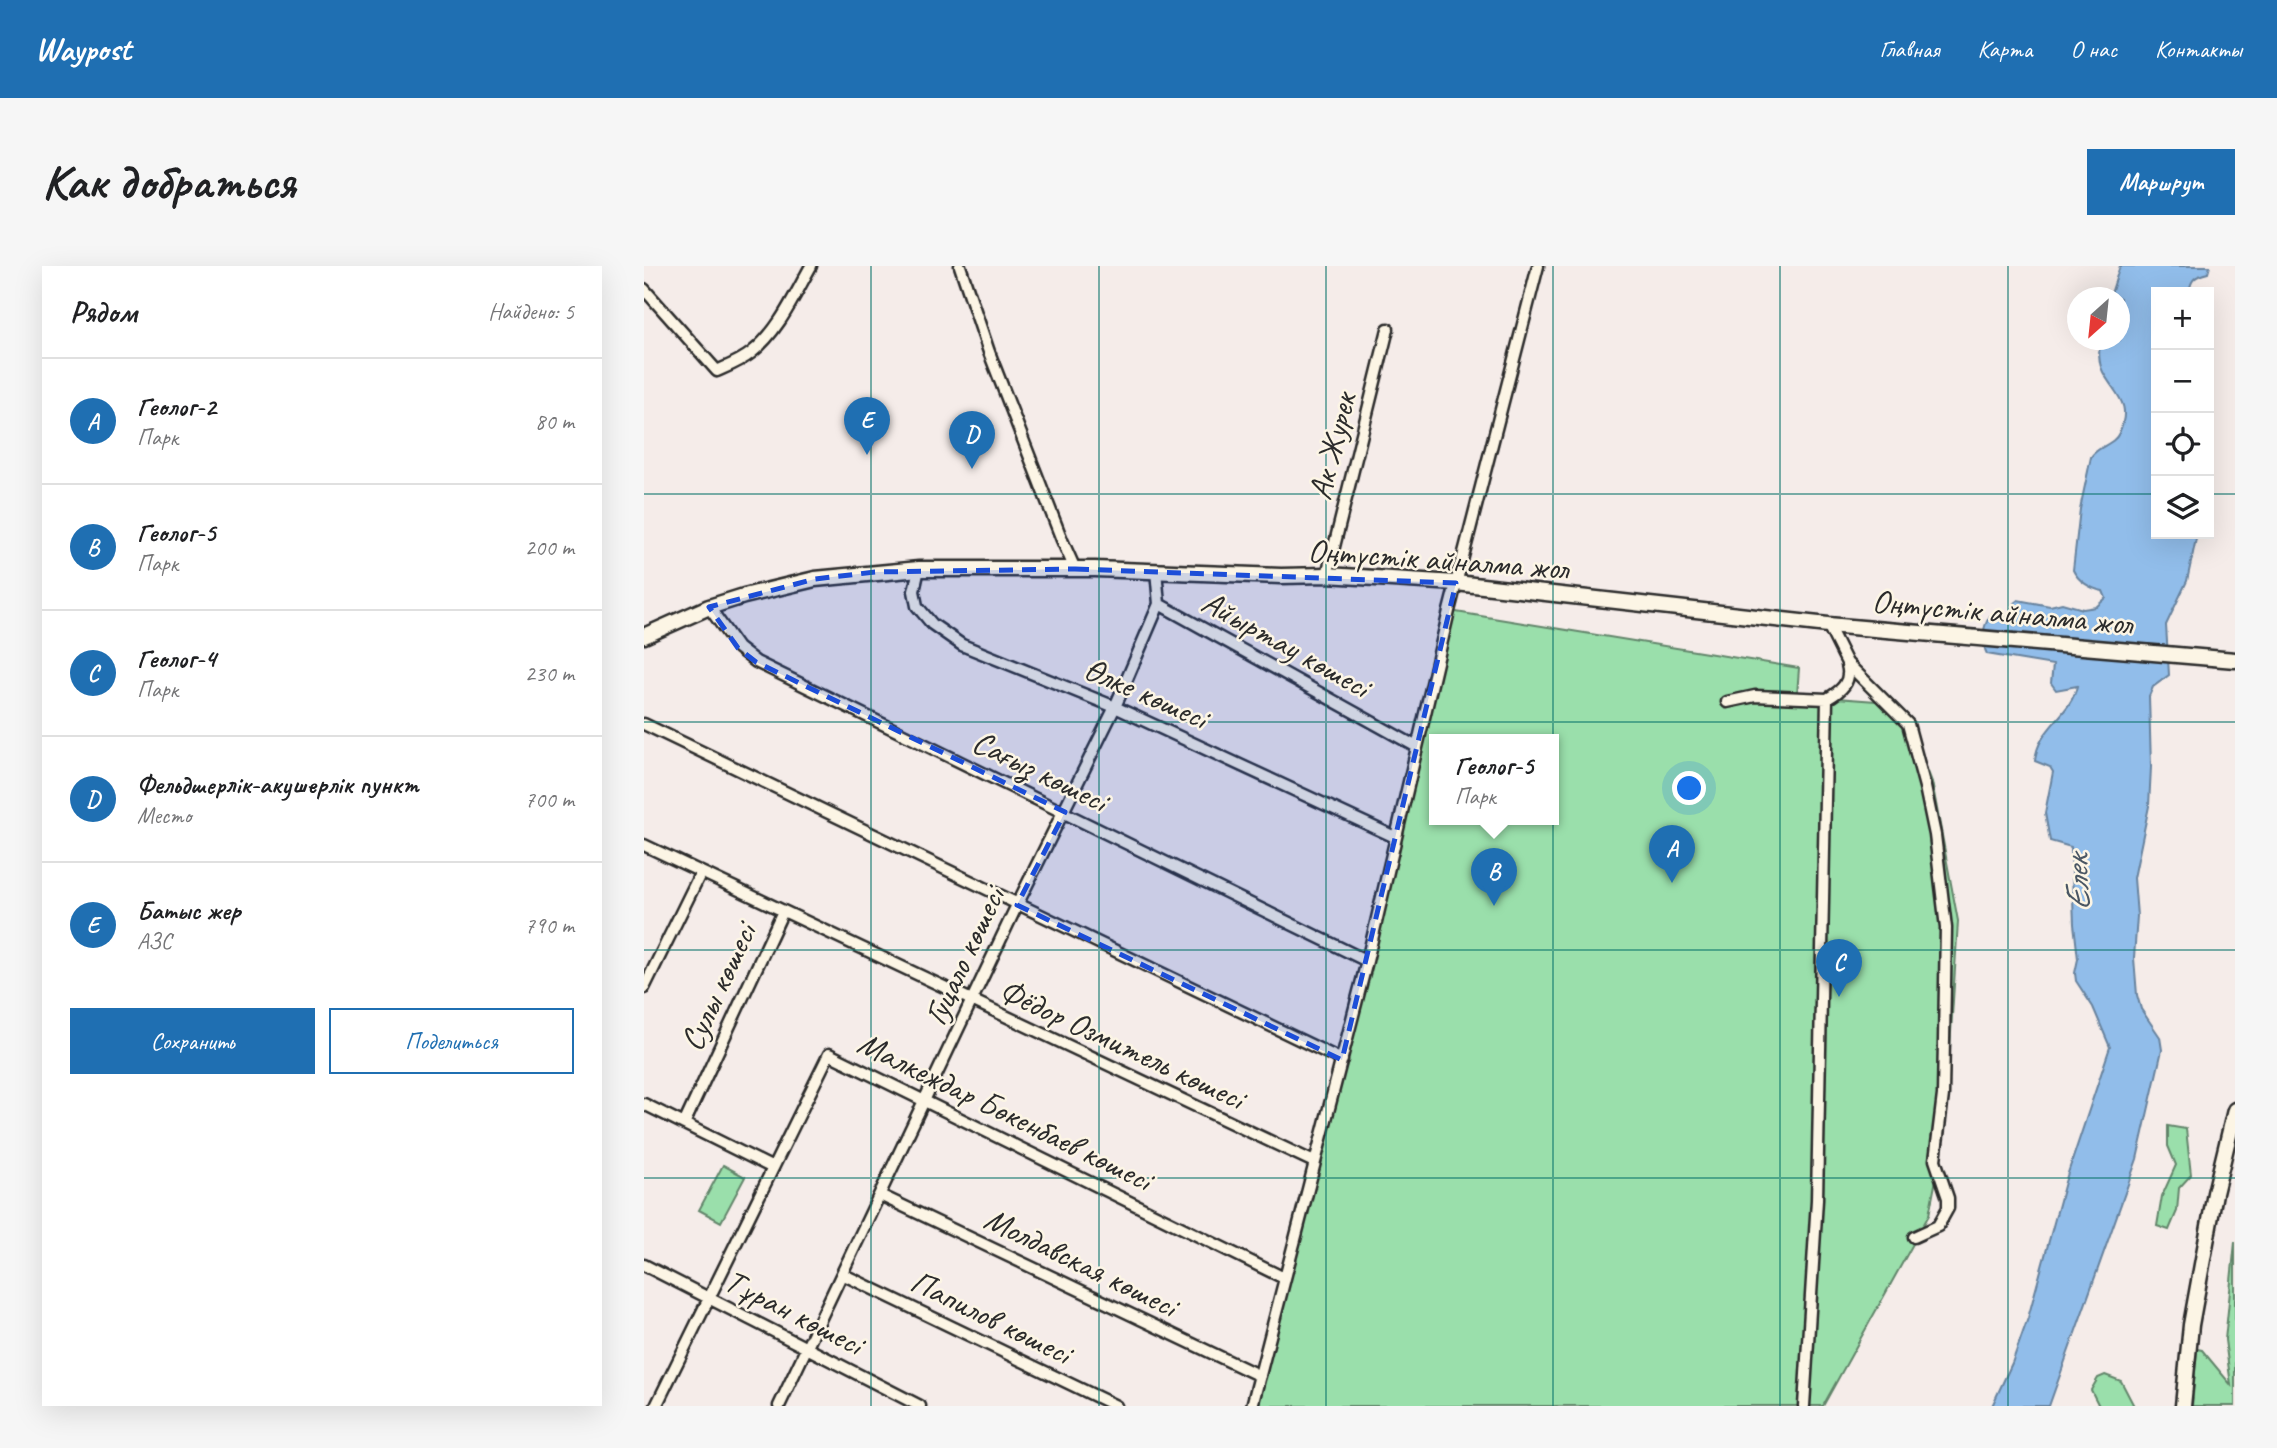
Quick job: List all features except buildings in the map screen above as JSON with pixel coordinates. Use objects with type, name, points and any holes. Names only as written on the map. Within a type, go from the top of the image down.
[{"type":"highway","name":"Оңтүстік айналма жол","points":[[644,636],[709,607],[816,579],[919,569],[1156,570],[1281,576],[1326,575],[1456,583],[1828,625],[2235,660]]},
{"type":"highway","points":[[2183,1406],[2191,1325],[2215,1193],[2235,1110]]},
{"type":"street","points":[[644,289],[717,371],[749,355],[764,342],[776,328],[811,266]]},
{"type":"street","points":[[960,266],[989,352],[1075,569]]},
{"type":"street","points":[[1252,1406],[1367,961],[1456,583],[1538,266]]},
{"type":"street","name":"Ак Журек","points":[[1326,575],[1388,329]]},
{"type":"street","name":"Өлке көшесі","points":[[919,569],[914,591],[917,606],[946,635],[962,645],[1115,707],[1395,837]]},
{"type":"street","name":"Айыртау көшесі","points":[[1156,570],[1159,604],[1417,747]]},
{"type":"street","name":"Гуцало көшесі","points":[[779,1406],[1017,905],[1115,707],[1159,604]]},
{"type":"street","name":"Сағыз көшесі","points":[[709,607],[738,648],[756,662],[1367,961]]},
{"type":"street","points":[[1727,702],[1755,696],[1827,699],[1838,693],[1847,684],[1850,674],[1828,625]]},
{"type":"street","points":[[1847,663],[1908,724],[1930,811],[1945,914],[1943,1095],[1935,1160],[1948,1198],[1948,1208],[1938,1226],[1914,1237]]},
{"type":"street","points":[[1804,1406],[1817,1200],[1827,699]]},
{"type":"street","points":[[644,724],[1342,1060]]},
{"type":"street","name":"Фёдор Озмитель көшесі","points":[[644,845],[1314,1162]]},
{"type":"street","points":[[644,988],[701,872]]},
{"type":"street","name":"Сулы көшесі","points":[[684,1124],[783,911]]},
{"type":"street","name":"Малкеждар Бөкенбаев көшесі","points":[[656,1406],[829,1054],[1284,1278]]},
{"type":"street","points":[[644,1104],[773,1168]]},
{"type":"street","name":"Молдавская көшесі","points":[[880,1195],[1260,1376]]},
{"type":"street","name":"Тұран көшесі","points":[[644,1265],[904,1402],[920,1406]]},
{"type":"street","name":"Папилов көшесі","points":[[842,1275],[1116,1406]]},
{"type":"highlighted area","points":[[1075,569],[1456,583],[1342,1060],[1017,905],[1065,812],[756,662],[738,648],[709,607],[815,579],[875,572]]},
{"type":"green space","points":[[1450,611],[1799,668],[1797,695],[1876,701],[1909,723],[1932,782],[1958,921],[1940,1159],[1929,1215],[1823,1406],[1252,1406]]},
{"type":"green space","points":[[2168,1126],[2186,1129],[2191,1175],[2179,1188],[2177,1211],[2169,1230],[2157,1226],[2162,1196],[2176,1165],[2168,1146]]},
{"type":"green space","points":[[723,1165],[745,1177],[721,1222],[699,1210]]},
{"type":"green space","points":[[2235,1242],[2235,1406],[2192,1406],[2197,1349],[2202,1350],[2231,1385],[2225,1340]]},
{"type":"green space","points":[[2105,1375],[2121,1381],[2134,1406],[2099,1406],[2091,1390],[2098,1378]]},
{"type":"water","name":"Елек","points":[[2120,266],[2210,266],[2208,273],[2197,277],[2190,287],[2151,287],[2151,539],[2196,539],[2187,581],[2166,625],[2169,675],[2153,687],[2149,696],[2149,806],[2134,878],[2137,995],[2141,1009],[2160,1037],[2162,1050],[2137,1159],[2049,1406],[1992,1406],[2012,1363],[2028,1318],[2065,1182],[2110,1047],[2093,1007],[2076,981],[2078,959],[2071,847],[2050,841],[2045,813],[2053,772],[2050,767],[2035,761],[2042,740],[2074,696],[2077,686],[2056,690],[2051,683],[2053,665],[1987,654],[1983,635],[1990,616],[2011,618],[2014,603],[2018,600],[2050,606],[2062,603],[2083,609],[2096,607],[2106,598],[2103,591],[2085,584],[2073,570],[2080,509],[2091,457],[2117,437],[2123,423],[2121,400],[2103,372],[2099,356],[2099,350],[2130,350],[2130,287],[2113,287]]},
{"type":"place","name":"Батыс жер","points":[[867,455]]},
{"type":"place","name":"Фельдшерлік-акушерлік пункт","points":[[972,469]]},
{"type":"place","name":"Геолог-2","points":[[1672,883]]},
{"type":"place","name":"Геолог-5","points":[[1494,906]]},
{"type":"place","name":"Геолог-4","points":[[1839,997]]}]
